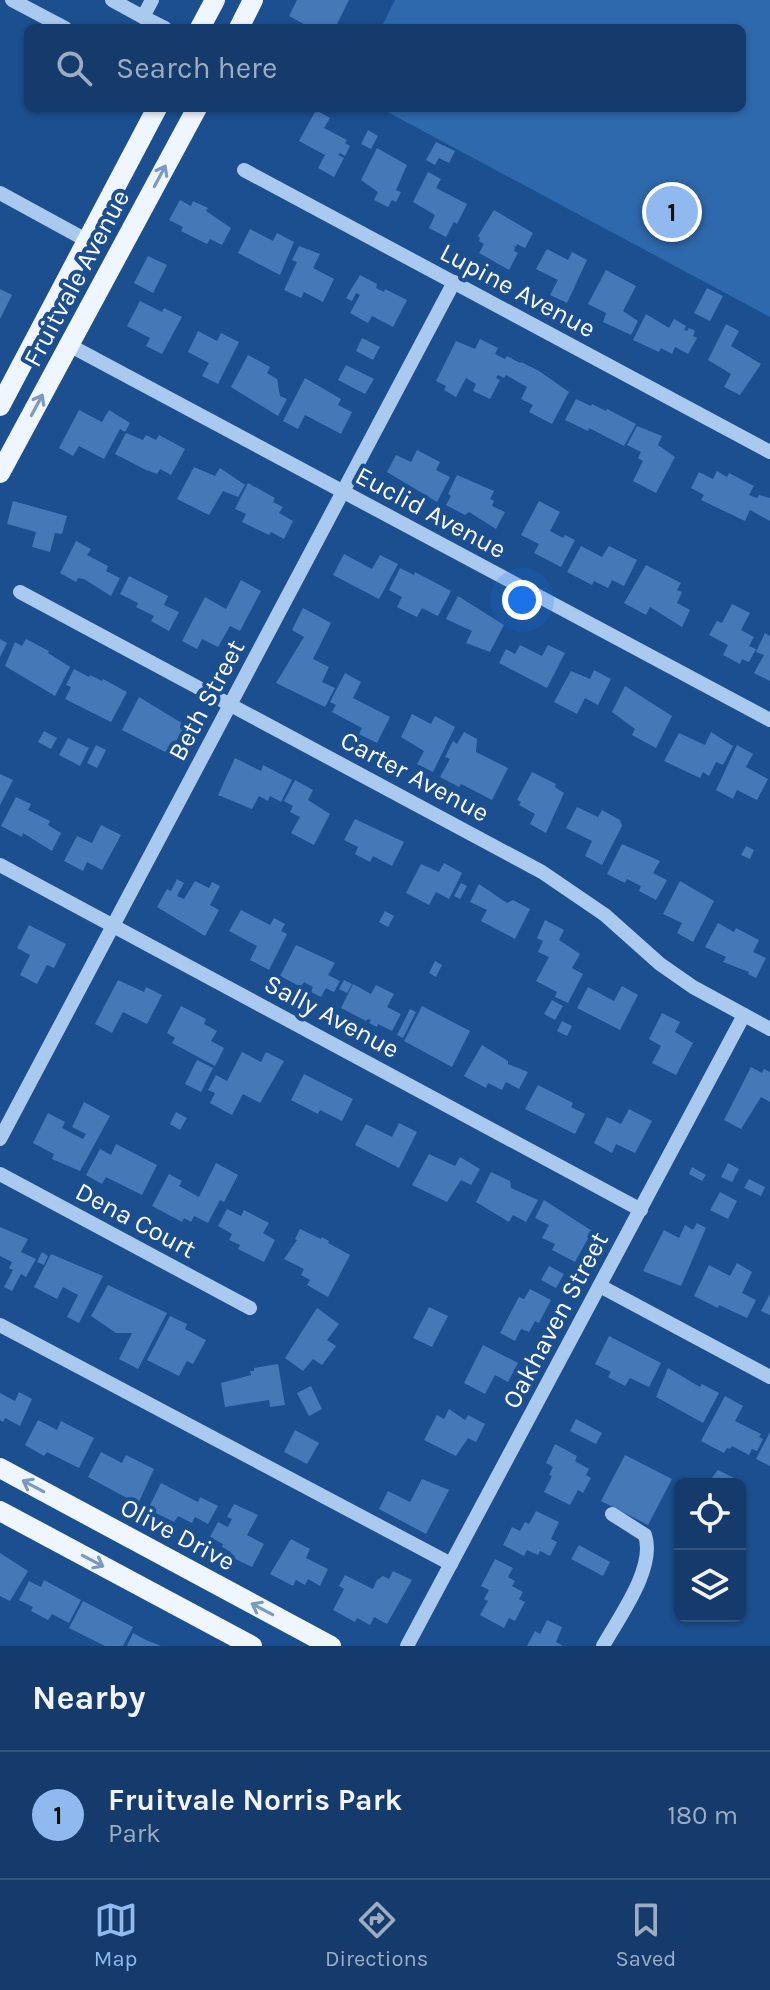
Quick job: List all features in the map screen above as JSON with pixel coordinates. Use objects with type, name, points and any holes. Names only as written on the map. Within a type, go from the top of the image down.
[{"type":"main road","points":[[202,24],[215,0]]},
{"type":"main road","points":[[241,24],[253,0]]},
{"type":"main road","name":"Fruitvale Avenue","points":[[0,406],[155,112]]},
{"type":"main road","name":"Fruitvale Avenue","points":[[0,473],[7,447],[69,345],[195,112]]},
{"type":"main road","name":"Olive Drive","points":[[0,1468],[331,1646]]},
{"type":"main road","points":[[0,1511],[252,1646]]},
{"type":"street","points":[[12,0],[57,24]]},
{"type":"street","points":[[112,0],[157,24]]},
{"type":"street","points":[[143,17],[152,0]]},
{"type":"street","name":"Lupine Avenue","points":[[244,170],[770,452]]},
{"type":"street","points":[[0,193],[86,240]]},
{"type":"street","name":"Beth Street","points":[[0,1139],[454,282]]},
{"type":"street","name":"Euclid Avenue","points":[[69,345],[770,720]]},
{"type":"street","name":"Carter Avenue","points":[[20,592],[542,872],[605,915],[660,964],[693,987],[770,1029]]},
{"type":"street","name":"Sally Avenue","points":[[0,865],[641,1210]]},
{"type":"street","name":"Oakhaven Street","points":[[407,1646],[744,1015]]},
{"type":"street","name":"Dena Court","points":[[0,1174],[250,1308]]},
{"type":"street","points":[[600,1286],[770,1377]]},
{"type":"street","points":[[0,1325],[451,1564]]},
{"type":"street","points":[[603,1646],[643,1571],[649,1545],[645,1535],[612,1514]]},
{"type":"shaded area","points":[[395,0],[770,0],[770,317],[387,112],[746,112],[746,24],[383,24]]},
{"type":"building","points":[[297,0],[349,0],[337,24],[304,24],[289,16]]},
{"type":"building","points":[[315,112],[320,112],[330,118],[324,128],[347,140],[345,143],[350,146],[345,156],[338,155],[344,158],[334,177],[318,168],[325,155],[299,141]]},
{"type":"building","points":[[368,130],[378,136],[371,149],[361,144]]},
{"type":"building","points":[[436,142],[455,151],[449,163],[439,158],[435,165],[426,160]]},
{"type":"building","points":[[377,148],[407,165],[396,190],[401,192],[396,202],[392,200],[388,207],[374,200],[378,192],[361,180]]},
{"type":"building","points":[[428,172],[441,179],[436,188],[467,204],[446,237],[429,228],[435,215],[413,202]]},
{"type":"building","points":[[180,200],[191,206],[193,201],[208,208],[206,211],[231,228],[222,245],[210,239],[207,244],[181,231],[183,227],[169,220]]},
{"type":"building","points":[[494,210],[533,233],[525,248],[513,245],[518,253],[509,270],[479,253],[484,244],[478,236]]},
{"type":"building","points":[[250,229],[273,241],[277,233],[294,242],[280,275],[238,253]]},
{"type":"building","points":[[299,246],[320,254],[313,268],[334,279],[323,302],[304,292],[301,298],[284,290],[297,262],[292,260]]},
{"type":"building","points":[[547,249],[568,260],[572,252],[587,260],[567,303],[550,295],[558,280],[536,269]]},
{"type":"building","points":[[148,256],[167,265],[153,293],[134,283]]},
{"type":"building","points":[[606,270],[636,286],[623,311],[638,321],[631,335],[603,322],[606,313],[588,304]]},
{"type":"building","points":[[360,275],[377,284],[376,288],[407,300],[393,327],[372,316],[368,323],[350,313],[360,295],[356,293],[352,301],[346,298]]},
{"type":"building","points":[[707,288],[723,296],[710,321],[694,313]]},
{"type":"building","points":[[0,289],[12,295],[0,319]]},
{"type":"building","points":[[140,301],[162,312],[164,308],[182,317],[162,354],[146,346],[150,338],[127,326]]},
{"type":"building","points":[[646,314],[669,328],[674,319],[686,326],[684,330],[689,328],[695,331],[693,336],[697,338],[688,354],[675,347],[672,354],[661,348],[659,352],[633,340]]},
{"type":"building","points":[[726,324],[739,331],[731,346],[761,364],[740,395],[724,387],[731,374],[708,360]]},
{"type":"building","points":[[198,331],[217,341],[221,333],[239,342],[218,384],[202,376],[209,363],[188,352]]},
{"type":"building","points":[[362,338],[380,347],[373,360],[356,351]]},
{"type":"building","points":[[480,339],[498,348],[495,354],[505,359],[507,356],[539,371],[569,392],[552,424],[529,412],[533,405],[521,399],[527,387],[506,375],[496,378],[500,380],[490,399],[473,391],[476,384],[466,378],[456,397],[436,381],[456,341],[475,349]]},
{"type":"building","points":[[248,355],[270,367],[267,373],[277,379],[280,396],[287,399],[278,416],[231,387]]},
{"type":"building","points":[[346,365],[374,379],[365,394],[338,380]]},
{"type":"building","points":[[305,378],[341,399],[338,405],[352,412],[341,434],[305,415],[298,429],[283,421]]},
{"type":"building","points":[[576,399],[607,409],[636,424],[624,446],[565,420]]},
{"type":"building","points":[[79,410],[102,422],[109,410],[130,423],[125,432],[120,429],[104,459],[79,446],[73,456],[59,448]]},
{"type":"building","points":[[637,426],[662,436],[658,445],[675,457],[656,493],[633,481],[643,461],[638,458],[641,452],[627,445]]},
{"type":"building","points":[[126,433],[143,440],[146,435],[156,440],[159,435],[185,449],[171,475],[160,469],[157,474],[115,454]]},
{"type":"building","points":[[417,450],[440,462],[436,470],[450,477],[437,502],[387,472],[396,455],[411,462]]},
{"type":"building","points":[[194,467],[215,476],[220,468],[245,485],[238,497],[223,491],[209,515],[177,499]]},
{"type":"building","points":[[717,471],[727,477],[729,473],[754,486],[749,495],[770,498],[770,521],[750,510],[745,521],[701,500],[704,495],[691,488],[699,472],[713,479]]},
{"type":"building","points":[[457,475],[494,491],[490,499],[494,501],[492,506],[505,512],[496,529],[469,512],[465,515],[446,505]]},
{"type":"building","points":[[248,483],[275,498],[273,502],[283,507],[279,513],[293,521],[284,539],[242,522],[246,514],[235,509]]},
{"type":"building","points":[[13,501],[67,516],[62,534],[55,533],[50,552],[32,547],[36,532],[7,524]]},
{"type":"building","points":[[539,501],[560,512],[550,531],[575,540],[561,567],[534,553],[539,544],[521,535]]},
{"type":"building","points":[[76,541],[91,549],[87,555],[108,566],[106,571],[120,578],[111,596],[84,579],[78,578],[76,582],[60,573]]},
{"type":"building","points":[[581,546],[602,557],[609,546],[637,560],[624,586],[612,580],[608,588],[594,581],[592,585],[567,572]]},
{"type":"building","points":[[344,554],[372,569],[380,555],[398,564],[379,599],[333,575]]},
{"type":"building","points":[[646,565],[681,583],[677,590],[682,592],[677,603],[690,610],[682,627],[650,607],[646,615],[624,603]]},
{"type":"building","points":[[400,568],[414,575],[415,572],[451,591],[438,616],[422,608],[417,617],[397,607],[402,597],[389,590]]},
{"type":"building","points":[[129,576],[168,596],[164,605],[179,612],[169,631],[151,621],[154,616],[136,607],[138,603],[120,594]]},
{"type":"building","points":[[241,580],[261,591],[240,631],[230,626],[218,647],[202,639],[197,649],[182,641],[205,597],[226,609]]},
{"type":"building","points":[[458,596],[504,625],[490,652],[466,643],[472,631],[446,619]]},
{"type":"building","points":[[732,604],[750,613],[741,630],[754,637],[749,646],[756,649],[749,662],[742,659],[740,664],[723,655],[728,645],[709,635],[717,621],[722,623]]},
{"type":"building","points":[[303,608],[331,623],[313,659],[329,667],[322,682],[335,688],[325,707],[276,683],[304,637],[292,630]]},
{"type":"building","points":[[765,633],[770,636],[770,681],[754,673],[764,655],[756,652]]},
{"type":"building","points":[[0,639],[7,643],[0,657]]},
{"type":"building","points":[[26,639],[70,667],[55,696],[5,666],[15,642],[22,646]]},
{"type":"building","points":[[520,645],[542,656],[548,645],[565,653],[547,688],[499,663],[506,649],[515,654]]},
{"type":"building","points":[[74,669],[127,692],[111,722],[65,699],[71,687],[66,685]]},
{"type":"building","points":[[594,670],[611,679],[598,705],[585,698],[577,714],[554,702],[571,671],[590,679]]},
{"type":"building","points":[[345,673],[361,682],[353,698],[390,717],[377,743],[359,734],[362,728],[332,712],[336,705],[330,702]]},
{"type":"building","points":[[625,686],[672,716],[656,748],[632,735],[635,729],[612,712]]},
{"type":"building","points":[[139,697],[185,725],[169,754],[122,730]]},
{"type":"building","points":[[412,714],[431,724],[435,716],[455,727],[433,772],[417,764],[424,751],[401,737]]},
{"type":"building","points":[[44,731],[57,738],[51,749],[38,742]]},
{"type":"building","points":[[464,732],[477,739],[476,752],[508,768],[492,800],[440,777],[450,759],[445,757],[453,741],[457,744]]},
{"type":"building","points":[[711,732],[733,746],[723,765],[716,762],[709,776],[703,772],[700,778],[664,761],[679,733],[705,745]]},
{"type":"building","points":[[68,738],[89,748],[80,766],[59,755]]},
{"type":"building","points":[[96,745],[106,750],[97,768],[87,763]]},
{"type":"building","points":[[737,745],[753,754],[746,767],[768,779],[757,800],[737,790],[733,799],[716,790]]},
{"type":"building","points":[[235,758],[261,771],[263,765],[292,780],[281,802],[270,796],[268,801],[259,796],[252,809],[218,795]]},
{"type":"building","points":[[532,772],[556,784],[555,787],[564,793],[546,833],[530,824],[535,814],[519,805],[521,802],[517,800]]},
{"type":"building","points":[[0,774],[13,780],[0,805]]},
{"type":"building","points":[[295,780],[313,790],[308,800],[330,814],[314,845],[291,833],[300,817],[290,812],[293,806],[284,801]]},
{"type":"building","points":[[16,797],[31,804],[28,810],[50,821],[48,825],[61,833],[52,851],[23,833],[22,837],[1,826]]},
{"type":"building","points":[[577,807],[598,817],[602,810],[620,820],[622,826],[602,865],[585,856],[592,841],[566,828]]},
{"type":"building","points":[[355,819],[404,842],[392,866],[373,856],[370,862],[355,854],[358,847],[344,840]]},
{"type":"building","points":[[101,825],[121,835],[102,870],[87,862],[83,871],[64,861],[77,836],[92,843]]},
{"type":"building","points":[[622,844],[660,861],[653,873],[667,880],[656,900],[639,891],[641,886],[627,879],[625,883],[607,874]]},
{"type":"building","points":[[746,846],[754,850],[750,859],[741,855]]},
{"type":"building","points":[[444,863],[462,873],[449,899],[436,892],[429,905],[406,893],[421,864],[439,872]]},
{"type":"building","points":[[177,879],[184,883],[177,896],[184,899],[195,881],[209,888],[212,882],[220,886],[210,905],[219,910],[205,936],[157,907]]},
{"type":"building","points":[[680,881],[714,901],[693,942],[677,933],[682,923],[663,914]]},
{"type":"building","points":[[461,883],[467,886],[460,899],[454,896]]},
{"type":"building","points":[[479,884],[507,903],[513,900],[530,909],[515,939],[481,921],[487,910],[470,902]]},
{"type":"building","points":[[241,910],[270,925],[274,918],[285,924],[281,931],[287,934],[269,970],[250,960],[257,946],[229,931]]},
{"type":"building","points":[[385,911],[394,916],[388,927],[379,922]]},
{"type":"building","points":[[545,920],[564,930],[559,940],[580,954],[572,968],[583,974],[568,1003],[555,997],[557,992],[536,981],[549,957],[538,952],[543,941],[537,938]]},
{"type":"building","points":[[718,923],[759,940],[753,952],[766,958],[756,978],[723,962],[726,957],[705,947]]},
{"type":"building","points":[[29,925],[66,944],[54,968],[47,965],[37,984],[20,975],[30,955],[17,948]]},
{"type":"building","points":[[296,945],[335,963],[328,975],[340,981],[334,992],[326,988],[321,997],[311,992],[313,987],[304,982],[301,987],[280,976]]},
{"type":"building","points":[[435,961],[442,965],[436,977],[429,973]]},
{"type":"building","points":[[118,980],[144,992],[146,987],[162,995],[147,1024],[123,1012],[112,1033],[95,1024]]},
{"type":"building","points":[[344,980],[352,984],[347,993],[339,989]]},
{"type":"building","points":[[353,984],[371,994],[376,985],[394,994],[387,1007],[401,1014],[392,1031],[378,1024],[377,1027],[369,1023],[371,1020],[366,1021],[341,1008]]},
{"type":"building","points":[[622,986],[638,995],[620,1030],[577,1008],[588,987],[614,1001]]},
{"type":"building","points":[[552,1000],[563,1006],[555,1020],[544,1014]]},
{"type":"building","points":[[181,1006],[206,1019],[204,1024],[217,1031],[211,1041],[224,1048],[215,1066],[172,1043],[175,1038],[167,1033]]},
{"type":"building","points":[[422,1006],[470,1031],[452,1067],[404,1041]]},
{"type":"building","points":[[410,1009],[416,1012],[403,1038],[397,1035]]},
{"type":"building","points":[[662,1013],[680,1022],[675,1032],[693,1043],[676,1075],[652,1063],[661,1046],[649,1039]]},
{"type":"building","points":[[562,1021],[572,1026],[567,1036],[557,1031]]},
{"type":"building","points":[[482,1045],[508,1061],[508,1064],[528,1072],[519,1089],[506,1082],[502,1090],[488,1083],[486,1088],[464,1076]]},
{"type":"building","points":[[242,1052],[261,1062],[266,1052],[284,1061],[260,1103],[243,1094],[232,1115],[210,1103],[215,1093],[208,1090],[216,1075],[227,1081]]},
{"type":"building","points":[[197,1060],[213,1068],[201,1092],[185,1084]]},
{"type":"building","points":[[751,1067],[762,1073],[764,1069],[770,1072],[770,1102],[761,1097],[741,1129],[724,1120]]},
{"type":"building","points":[[304,1074],[353,1099],[342,1121],[320,1110],[318,1114],[291,1100]]},
{"type":"building","points":[[538,1085],[573,1103],[571,1107],[585,1114],[575,1134],[525,1109]]},
{"type":"building","points":[[84,1102],[110,1116],[80,1171],[52,1159],[54,1154],[33,1143],[48,1113],[65,1122],[62,1128],[83,1139],[86,1134],[72,1127]]},
{"type":"building","points":[[629,1109],[652,1121],[635,1153],[616,1144],[612,1153],[594,1143],[607,1117],[621,1124]]},
{"type":"building","points":[[176,1112],[187,1118],[180,1130],[170,1124]]},
{"type":"building","points":[[399,1123],[417,1132],[399,1168],[355,1145],[366,1124],[392,1137]]},
{"type":"building","points":[[116,1144],[157,1165],[142,1195],[106,1177],[102,1184],[86,1175],[100,1149],[111,1155]]},
{"type":"building","points":[[429,1154],[455,1166],[460,1157],[480,1169],[471,1185],[461,1180],[447,1202],[412,1185]]},
{"type":"building","points":[[216,1163],[238,1175],[224,1202],[220,1200],[208,1223],[194,1216],[191,1222],[184,1218],[182,1222],[152,1206],[169,1174],[182,1181],[179,1186],[199,1197]]},
{"type":"building","points":[[728,1163],[739,1169],[732,1182],[721,1177]]},
{"type":"building","points":[[692,1167],[706,1175],[702,1181],[689,1174]]},
{"type":"building","points":[[491,1172],[510,1181],[511,1188],[538,1200],[526,1222],[513,1215],[509,1222],[476,1202]]},
{"type":"building","points":[[749,1179],[765,1187],[761,1196],[744,1188]]},
{"type":"building","points":[[720,1192],[737,1201],[728,1219],[710,1210]]},
{"type":"building","points":[[544,1200],[592,1231],[575,1262],[552,1250],[555,1244],[542,1238],[549,1225],[535,1218]]},
{"type":"building","points":[[227,1209],[241,1216],[244,1210],[269,1223],[263,1233],[275,1240],[264,1262],[238,1249],[240,1245],[229,1240],[232,1234],[218,1226]]},
{"type":"building","points":[[697,1223],[706,1228],[681,1286],[643,1271],[664,1230],[679,1238],[685,1225],[693,1230]]},
{"type":"building","points":[[0,1227],[28,1239],[21,1252],[36,1259],[26,1277],[21,1274],[12,1291],[4,1287],[13,1270],[9,1268],[12,1262],[0,1256]]},
{"type":"building","points":[[300,1229],[322,1237],[350,1255],[328,1297],[307,1285],[310,1280],[301,1275],[304,1269],[284,1259],[297,1240]]},
{"type":"building","points":[[42,1252],[48,1256],[44,1265],[37,1262]]},
{"type":"building","points":[[51,1254],[103,1276],[79,1323],[67,1317],[78,1295],[63,1287],[57,1299],[34,1287]]},
{"type":"building","points":[[737,1263],[752,1272],[742,1293],[756,1300],[747,1318],[694,1296],[709,1265],[730,1276]]},
{"type":"building","points":[[549,1266],[564,1274],[556,1288],[541,1280]]},
{"type":"building","points":[[108,1285],[167,1313],[138,1369],[119,1359],[132,1333],[116,1333],[91,1316]]},
{"type":"building","points":[[530,1289],[551,1300],[539,1323],[535,1321],[529,1332],[521,1329],[515,1341],[500,1333],[519,1297],[524,1299]]},
{"type":"building","points":[[770,1294],[770,1315],[761,1311]]},
{"type":"building","points":[[429,1307],[448,1316],[432,1347],[413,1338]]},
{"type":"building","points":[[317,1308],[339,1324],[327,1340],[336,1346],[322,1365],[313,1359],[303,1371],[285,1358]]},
{"type":"building","points":[[170,1316],[187,1324],[185,1329],[206,1340],[193,1364],[187,1361],[179,1376],[147,1360]]},
{"type":"building","points":[[609,1336],[661,1363],[649,1387],[630,1378],[625,1386],[608,1377],[611,1372],[595,1364]]},
{"type":"building","points":[[483,1345],[518,1363],[508,1382],[495,1375],[485,1394],[464,1383]]},
{"type":"building","points":[[278,1364],[285,1405],[270,1407],[269,1400],[225,1407],[221,1383],[251,1375],[250,1371],[254,1368]]},
{"type":"building","points":[[668,1368],[700,1387],[702,1384],[719,1393],[703,1423],[656,1397]]},
{"type":"building","points":[[311,1386],[322,1409],[309,1416],[297,1393]]},
{"type":"building","points":[[19,1392],[32,1399],[20,1426],[5,1418],[3,1422],[0,1420],[0,1393],[15,1401]]},
{"type":"building","points":[[725,1396],[743,1406],[735,1421],[761,1434],[759,1437],[763,1439],[757,1451],[752,1449],[749,1455],[732,1446],[724,1453],[701,1441]]},
{"type":"building","points":[[449,1409],[465,1420],[468,1415],[485,1424],[476,1442],[468,1438],[456,1456],[424,1440],[437,1415],[444,1419]]},
{"type":"building","points":[[576,1419],[602,1433],[596,1444],[570,1431]]},
{"type":"building","points":[[38,1420],[57,1430],[61,1421],[94,1438],[79,1468],[47,1452],[44,1456],[25,1445]]},
{"type":"building","points":[[295,1430],[319,1443],[307,1464],[284,1452]]},
{"type":"building","points":[[770,1432],[770,1466],[756,1459]]},
{"type":"building","points":[[555,1444],[577,1456],[575,1461],[589,1469],[586,1475],[591,1478],[583,1493],[578,1490],[570,1505],[544,1492],[553,1467],[546,1463]]},
{"type":"building","points":[[101,1452],[122,1463],[126,1455],[154,1469],[138,1504],[88,1477]]},
{"type":"building","points":[[625,1455],[672,1479],[648,1525],[601,1501]]},
{"type":"building","points":[[718,1470],[734,1478],[712,1478]]},
{"type":"building","points":[[422,1479],[449,1490],[426,1534],[379,1509],[388,1491],[410,1502]]},
{"type":"building","points":[[161,1483],[198,1502],[200,1497],[218,1506],[208,1524],[195,1517],[192,1523],[178,1516],[174,1522],[148,1509]]},
{"type":"building","points":[[234,1504],[258,1515],[247,1535],[264,1544],[252,1567],[229,1556],[231,1552],[222,1547],[223,1544],[210,1537],[218,1522],[228,1527],[232,1519],[227,1517]]},
{"type":"building","points":[[536,1511],[559,1522],[551,1539],[557,1542],[550,1556],[527,1550],[524,1556],[503,1545],[512,1527],[520,1531],[525,1522],[529,1524]]},
{"type":"building","points":[[291,1539],[310,1549],[306,1558],[328,1569],[320,1586],[308,1579],[305,1585],[296,1580],[293,1586],[270,1574]]},
{"type":"building","points":[[579,1545],[610,1562],[603,1576],[571,1559]]},
{"type":"building","points":[[0,1553],[28,1571],[10,1601],[0,1596]]},
{"type":"building","points":[[495,1559],[513,1568],[508,1577],[515,1581],[512,1586],[523,1592],[519,1599],[525,1602],[515,1621],[509,1618],[504,1628],[480,1615],[488,1601],[484,1599],[489,1590],[481,1586]]},
{"type":"building","points":[[393,1571],[412,1580],[387,1624],[374,1617],[370,1625],[357,1618],[355,1622],[333,1610],[344,1589],[339,1586],[345,1575],[373,1589],[377,1580],[383,1576],[389,1579]]},
{"type":"building","points":[[44,1580],[81,1600],[69,1623],[52,1614],[48,1620],[19,1600],[29,1581],[41,1587]]},
{"type":"building","points":[[83,1601],[133,1627],[123,1646],[105,1646],[69,1628]]},
{"type":"building","points":[[547,1620],[562,1627],[556,1642],[563,1646],[527,1646],[535,1631],[540,1634]]},
{"type":"building","points":[[133,1633],[146,1640],[161,1646],[127,1646]]},
{"type":"place","name":"Fruitvale Norris Park","points":[[672,212]]}]
